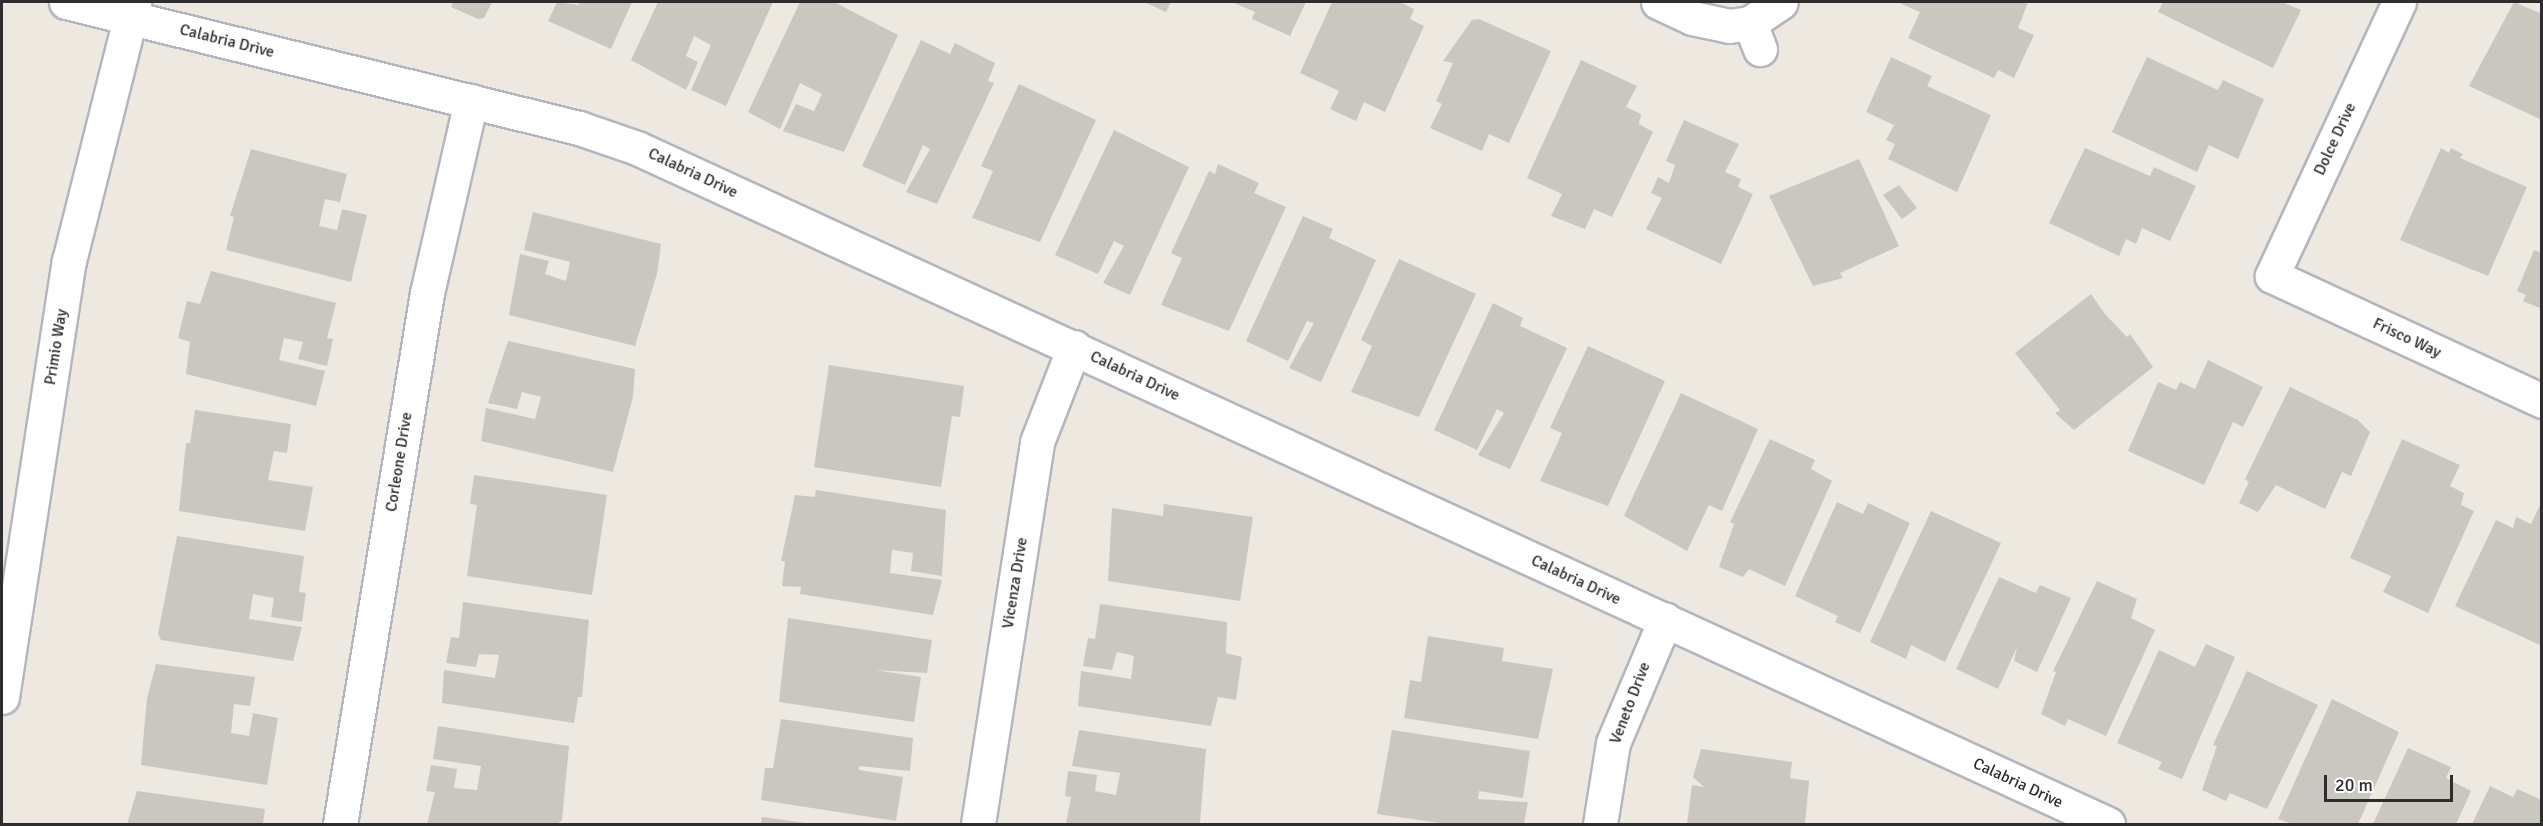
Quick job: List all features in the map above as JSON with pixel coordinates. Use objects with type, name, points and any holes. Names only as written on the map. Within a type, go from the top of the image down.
[{"type":"street","name":"Calabria Drive","points":[[66,2],[132,9],[638,148],[2108,825]]},
{"type":"street","points":[[1658,2],[1708,23],[1755,36],[1780,2]]},
{"type":"street","name":"Dolce Drive","points":[[2272,276],[2399,2]]},
{"type":"street","name":"Primio Way","points":[[2,697],[69,261],[132,9]]},
{"type":"street","name":"Corleone Drive","points":[[340,825],[427,293],[471,101]]},
{"type":"street","name":"Frisco Way","points":[[2272,276],[2541,401]]},
{"type":"street","name":"Vicenza Drive","points":[[978,825],[1037,442],[1074,347]]},
{"type":"street","name":"Veneto Drive","points":[[1600,825],[1613,743],[1665,621]]},
{"type":"building","points":[[453,2],[492,2],[484,18],[478,19],[451,7]]},
{"type":"building","points":[[557,2],[578,5],[580,2],[632,2],[611,49],[548,21]]},
{"type":"building","points":[[658,2],[773,2],[726,106],[691,90],[711,45],[694,36],[686,56],[698,62],[686,90],[631,60]]},
{"type":"building","points":[[800,2],[834,2],[898,35],[844,152],[783,131],[796,104],[814,111],[822,94],[800,83],[780,129],[748,112]]},
{"type":"building","points":[[1144,2],[1171,2],[1166,12]]},
{"type":"building","points":[[1232,2],[1306,2],[1290,36],[1252,19],[1255,12]]},
{"type":"building","points":[[1332,2],[1400,2],[1414,9],[1410,19],[1424,26],[1385,112],[1364,102],[1356,121],[1330,109],[1339,91],[1300,73]]},
{"type":"building","points":[[1897,2],[2028,2],[2018,28],[2034,35],[2014,78],[1998,70],[1994,78],[1908,38],[1920,12]]},
{"type":"building","points":[[2163,2],[2282,2],[2301,10],[2273,68],[2158,12]]},
{"type":"building","points":[[2514,2],[2542,14],[2542,120],[2469,86]]},
{"type":"building","points":[[1479,19],[1551,51],[1509,143],[1489,134],[1482,151],[1430,128],[1442,104],[1436,101],[1453,63],[1443,61],[1472,20]]},
{"type":"building","points":[[921,40],[950,54],[955,43],[995,63],[988,81],[994,83],[937,204],[906,192],[930,149],[923,145],[905,185],[862,166]]},
{"type":"building","points":[[1891,57],[1932,76],[1927,86],[1991,115],[1957,192],[1888,159],[1895,144],[1886,140],[1894,125],[1866,112]]},
{"type":"building","points":[[2147,57],[2218,90],[2223,80],[2264,99],[2238,159],[2209,145],[2197,172],[2112,132]]},
{"type":"building","points":[[1581,60],[1637,86],[1626,107],[1641,114],[1639,124],[1653,132],[1612,217],[1594,209],[1585,229],[1551,216],[1562,194],[1527,178]]},
{"type":"building","points":[[1019,84],[1096,120],[1040,242],[972,218],[993,171],[981,166]]},
{"type":"building","points":[[1684,120],[1739,144],[1725,172],[1741,179],[1738,187],[1753,194],[1721,264],[1646,229],[1662,198],[1651,193],[1658,177],[1669,183],[1675,165],[1666,161]]},
{"type":"building","points":[[1114,130],[1189,167],[1130,295],[1103,283],[1124,246],[1114,241],[1098,274],[1055,255]]},
{"type":"building","points":[[2085,148],[2150,176],[2154,167],[2196,186],[2170,241],[2142,228],[2136,244],[2126,239],[2119,256],[2049,223]]},
{"type":"building","points":[[2441,148],[2449,153],[2451,148],[2463,154],[2460,158],[2527,187],[2488,276],[2400,240]]},
{"type":"building","points":[[251,149],[347,174],[340,202],[325,199],[319,226],[337,230],[342,209],[367,215],[351,282],[226,250],[234,217],[230,216]]},
{"type":"building","points":[[1859,159],[1899,246],[1840,273],[1843,278],[1813,286],[1769,196]]},
{"type":"building","points":[[1218,164],[1259,183],[1254,193],[1286,207],[1229,331],[1161,305],[1182,258],[1171,253],[1209,171],[1215,174]]},
{"type":"building","points":[[1899,185],[1917,208],[1902,219],[1883,195]]},
{"type":"building","points":[[533,212],[661,244],[657,274],[635,346],[509,315],[520,254],[549,261],[545,274],[566,281],[570,262],[524,250]]},
{"type":"building","points":[[1303,216],[1333,229],[1329,238],[1376,260],[1321,382],[1289,368],[1314,323],[1307,321],[1288,361],[1246,341]]},
{"type":"building","points":[[2534,250],[2542,253],[2542,309],[2523,301],[2526,295],[2517,291]]},
{"type":"building","points":[[1399,259],[1476,294],[1419,417],[1351,392],[1372,346],[1361,340]]},
{"type":"building","points":[[211,271],[336,303],[327,338],[333,339],[327,366],[298,359],[303,342],[284,338],[279,360],[325,371],[316,406],[186,374],[190,342],[178,338],[187,301],[200,304]]},
{"type":"building","points":[[2091,294],[2105,314],[2127,337],[2130,334],[2153,367],[2074,430],[2055,413],[2060,410],[2015,353]]},
{"type":"building","points":[[1493,303],[1523,318],[1520,326],[1567,348],[1510,469],[1478,455],[1504,413],[1497,409],[1477,450],[1434,430]]},
{"type":"building","points":[[508,341],[635,369],[633,397],[613,472],[481,441],[486,408],[535,419],[541,397],[522,392],[517,409],[488,403]]},
{"type":"building","points":[[1588,346],[1665,381],[1608,506],[1540,481],[1562,433],[1550,428]]},
{"type":"building","points":[[2208,360],[2263,387],[2243,427],[2233,422],[2204,485],[2128,451],[2158,382],[2176,390],[2180,382],[2195,389]]},
{"type":"building","points":[[829,365],[964,386],[960,417],[952,416],[941,487],[814,467]]},
{"type":"building","points":[[2290,387],[2358,420],[2370,432],[2351,476],[2342,472],[2325,509],[2276,485],[2258,512],[2239,503],[2249,482],[2245,479]]},
{"type":"building","points":[[1681,393],[1758,429],[1722,511],[1709,505],[1687,551],[1624,516]]},
{"type":"building","points":[[195,410],[291,424],[287,453],[274,451],[268,480],[313,487],[305,531],[179,511],[186,443],[190,443]]},
{"type":"building","points":[[1770,439],[1815,460],[1811,469],[1832,481],[1785,586],[1749,569],[1743,577],[1719,567],[1734,524],[1730,522]]},
{"type":"building","points":[[2402,439],[2460,465],[2450,486],[2464,493],[2461,505],[2474,511],[2428,613],[2383,592],[2391,576],[2350,558]]},
{"type":"building","points":[[474,475],[607,495],[592,595],[467,576],[477,505],[470,504]]},
{"type":"building","points":[[816,490],[946,510],[942,576],[911,571],[913,553],[892,550],[890,573],[942,580],[933,615],[800,594],[801,587],[782,586],[785,561],[781,561],[795,495],[815,497]]},
{"type":"building","points":[[2542,501],[2542,646],[2455,606],[2496,520],[2513,528],[2516,517],[2531,524]]},
{"type":"building","points":[[1837,502],[1863,514],[1868,503],[1910,523],[1860,633],[1835,622],[1838,616],[1795,596]]},
{"type":"building","points":[[1164,504],[1253,517],[1240,601],[1108,581],[1112,508],[1163,516]]},
{"type":"building","points":[[1931,511],[2001,543],[1945,662],[1911,645],[1906,659],[1870,642]]},
{"type":"building","points":[[177,536],[304,556],[299,592],[306,593],[302,622],[271,617],[274,598],[253,594],[249,619],[302,627],[293,661],[161,640],[158,634]]},
{"type":"building","points":[[1999,577],[2036,593],[2040,585],[2071,598],[2037,672],[2014,661],[2017,647],[1998,689],[1956,669]]},
{"type":"building","points":[[2097,581],[2137,599],[2131,618],[2155,630],[2106,736],[2068,719],[2065,726],[2041,714],[2056,672],[2053,671]]},
{"type":"building","points":[[463,602],[589,620],[582,697],[578,697],[574,723],[442,703],[444,670],[495,678],[499,655],[479,654],[476,667],[446,663],[451,637],[459,638]]},
{"type":"building","points":[[1100,604],[1227,622],[1226,653],[1242,657],[1236,700],[1218,697],[1211,726],[1078,706],[1081,671],[1131,679],[1134,656],[1117,652],[1112,670],[1083,666],[1088,638],[1095,639]]},
{"type":"building","points":[[788,618],[932,640],[927,673],[875,670],[921,677],[914,722],[779,702]]},
{"type":"building","points":[[1428,636],[1504,648],[1502,661],[1553,669],[1538,739],[1404,718],[1410,680],[1421,682]]},
{"type":"building","points":[[2206,644],[2235,657],[2182,779],[2158,769],[2162,762],[2117,743],[2159,650],[2195,667]]},
{"type":"building","points":[[156,664],[255,677],[250,706],[234,704],[231,733],[249,736],[253,713],[278,718],[267,785],[141,765],[147,698]]},
{"type":"building","points":[[2247,671],[2318,705],[2267,809],[2230,793],[2226,801],[2202,790],[2217,746],[2213,745]]},
{"type":"building","points":[[2332,699],[2399,732],[2358,824],[2292,824],[2278,819]]},
{"type":"building","points":[[781,719],[913,738],[910,771],[859,766],[859,770],[903,777],[896,821],[761,800],[765,768],[773,768]]},
{"type":"building","points":[[438,726],[569,746],[562,820],[557,824],[427,824],[435,792],[426,791],[431,765],[457,769],[454,788],[477,790],[481,766],[433,759]]},
{"type":"building","points":[[1079,730],[1206,749],[1200,823],[1066,824],[1071,797],[1065,796],[1068,771],[1097,775],[1095,791],[1116,795],[1120,773],[1072,766]]},
{"type":"building","points":[[1392,730],[1530,751],[1523,798],[1479,791],[1478,799],[1528,802],[1524,824],[1447,824],[1377,814]]},
{"type":"building","points":[[2408,748],[2451,767],[2446,778],[2471,791],[2456,824],[2373,824]]},
{"type":"building","points":[[1701,749],[1792,762],[1790,778],[1809,781],[1805,824],[1687,824],[1692,785],[1704,787],[1693,777]]},
{"type":"building","points":[[2490,786],[2513,797],[2517,789],[2542,800],[2542,824],[2472,824]]},
{"type":"building","points":[[137,791],[265,809],[263,824],[127,824]]},
{"type":"building","points":[[762,817],[807,823],[807,824],[761,824]]}]
